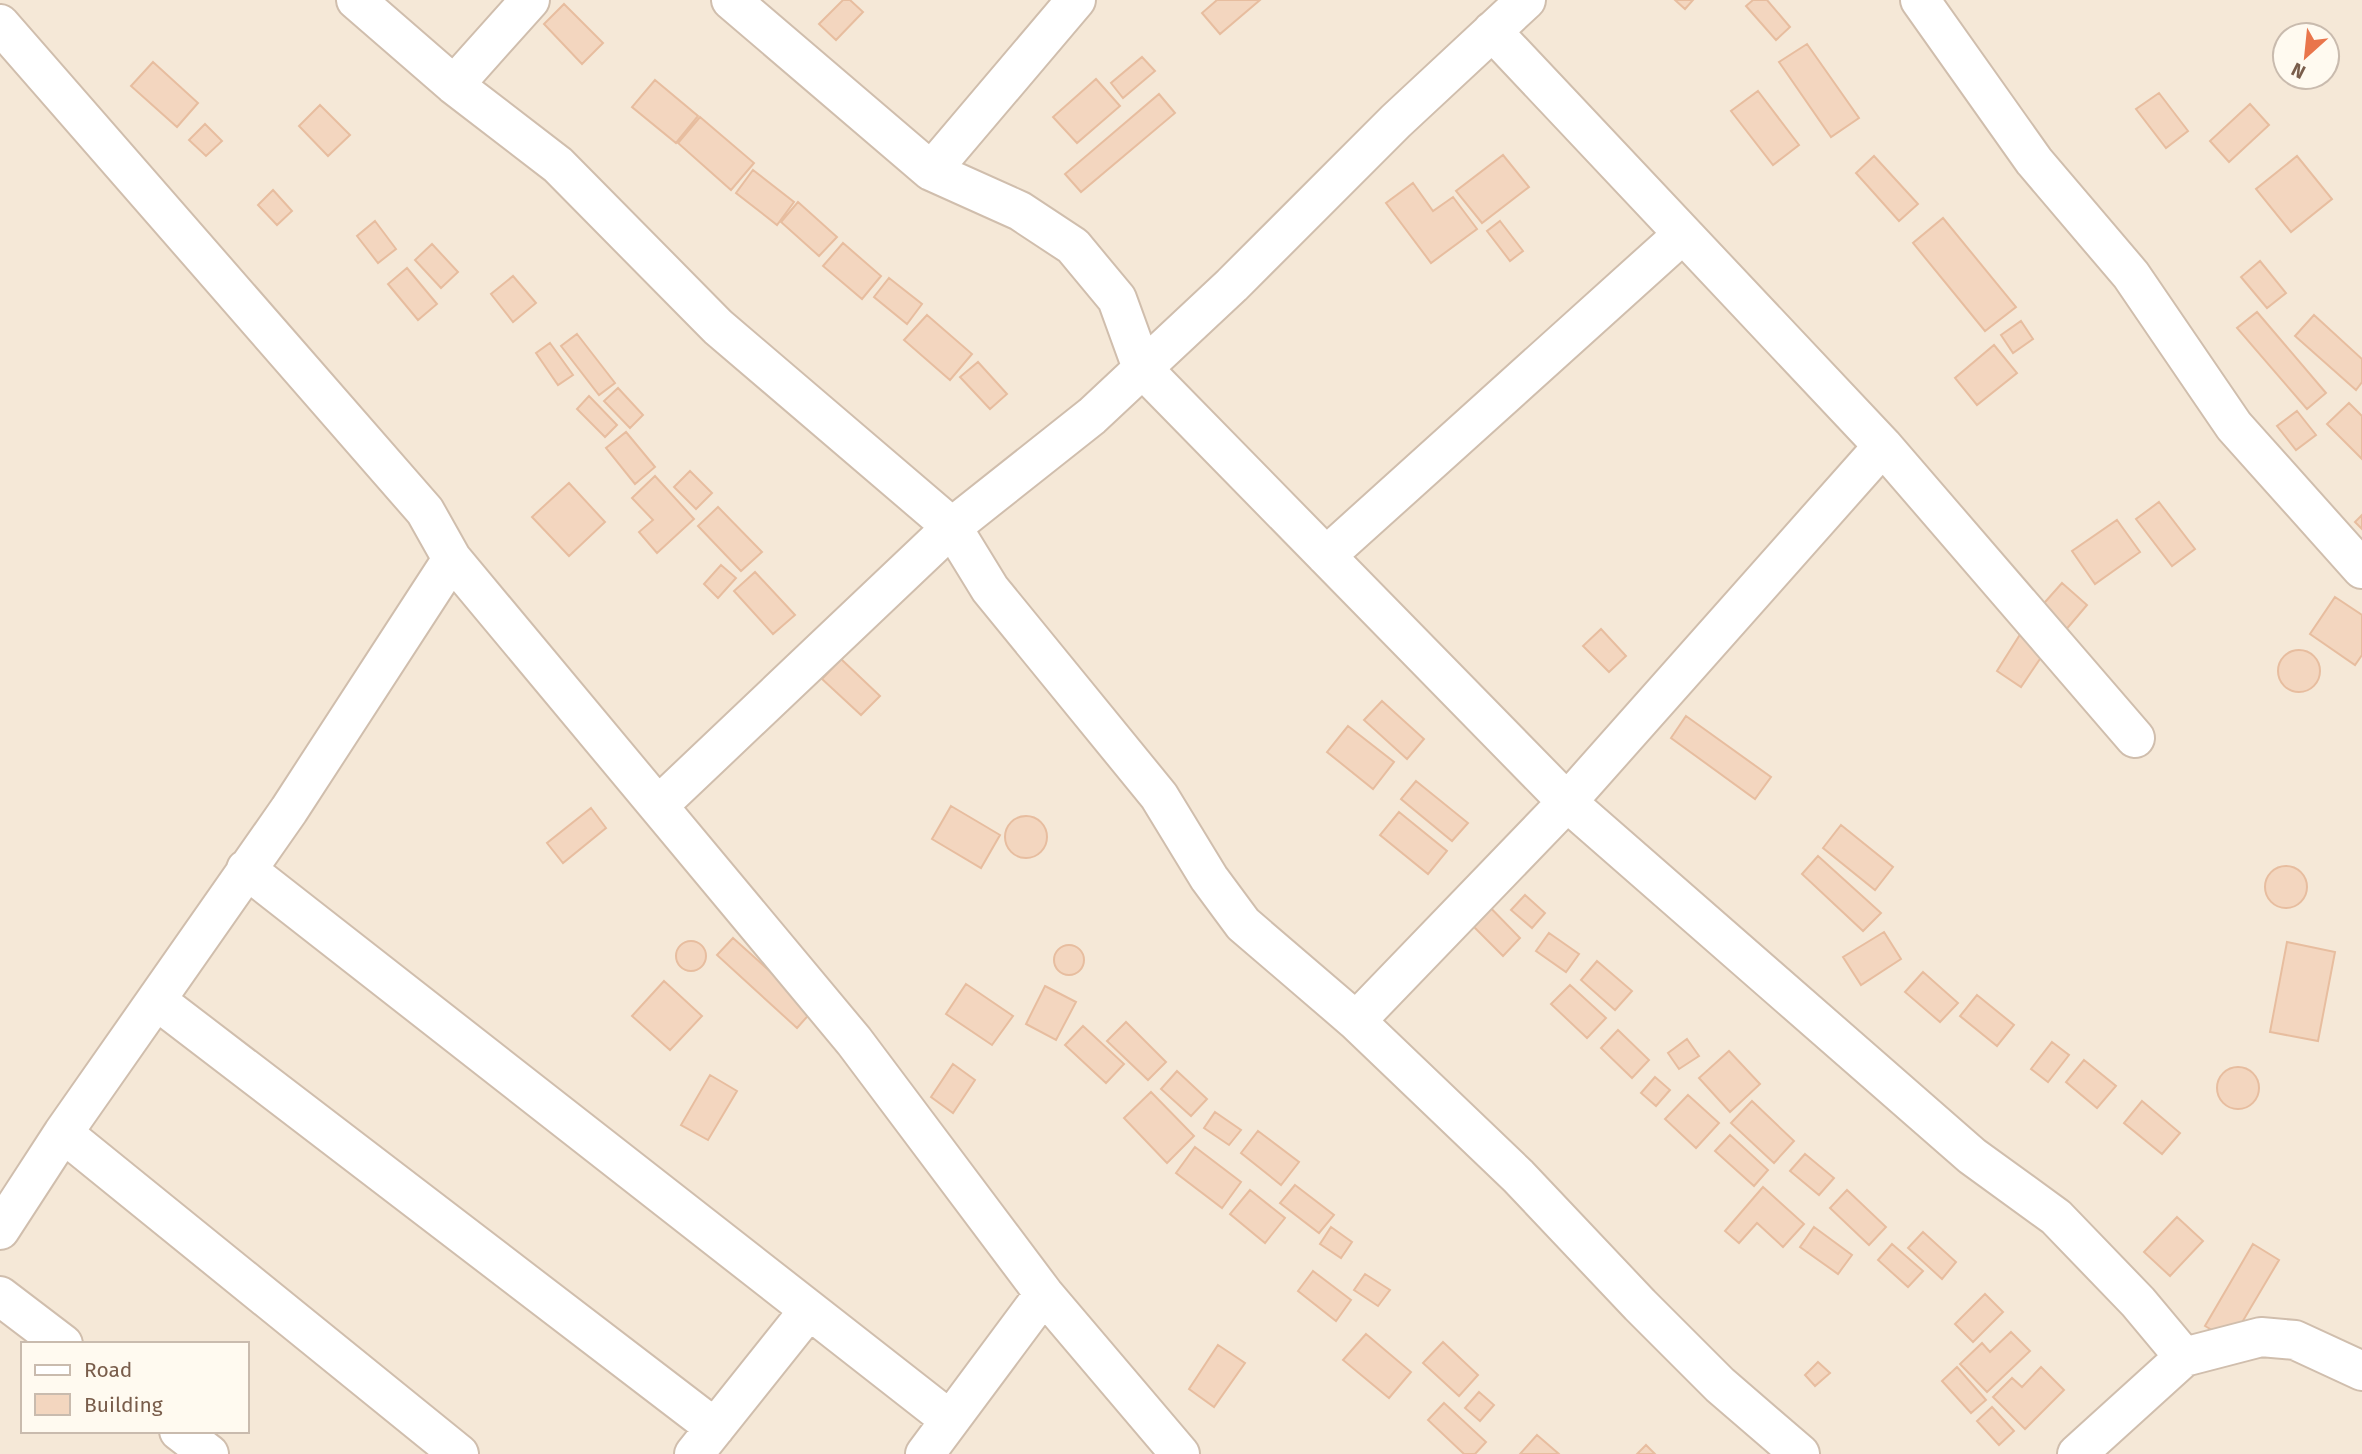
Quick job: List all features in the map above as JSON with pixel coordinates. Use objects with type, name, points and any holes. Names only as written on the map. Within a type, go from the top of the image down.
[{"type":"street","points":[[0,16],[16,0]]},
{"type":"street","points":[[356,0],[454,85],[558,165],[718,327],[952,527],[990,589],[1159,796],[1209,878],[1243,924],[1356,1021],[1518,1176],[1720,1385],[1800,1454]]},
{"type":"street","points":[[454,85],[530,0]]},
{"type":"street","points":[[731,0],[931,171],[1020,211],[1073,246],[1117,299],[1142,368],[1567,802],[1972,1156],[2056,1217],[2138,1302],[2184,1357]]},
{"type":"street","points":[[931,171],[1076,0]]},
{"type":"street","points":[[658,806],[952,527],[1092,416],[1232,285],[1396,121],[1525,0]]},
{"type":"street","points":[[1920,0],[2034,162],[2131,275],[2234,426],[2362,569]]},
{"type":"street","points":[[0,24],[425,511],[452,559],[854,1041],[1044,1294],[1180,1454]]},
{"type":"street","points":[[1492,31],[1883,446],[2135,738]]},
{"type":"street","points":[[1326,556],[1683,234]]},
{"type":"street","points":[[1356,1021],[1567,802],[1883,446]]},
{"type":"street","points":[[0,1230],[64,1133],[289,810],[452,559]]},
{"type":"street","points":[[246,869],[950,1420]]},
{"type":"street","points":[[156,1000],[705,1441],[809,1310]]},
{"type":"street","points":[[64,1133],[459,1454]]},
{"type":"street","points":[[925,1454],[1044,1294]]},
{"type":"street","points":[[0,1296],[60,1342]]},
{"type":"street","points":[[2077,1454],[2184,1357],[2261,1337],[2295,1340],[2362,1371]]},
{"type":"street","points":[[182,1433],[209,1454]]},
{"type":"shaded area","points":[[0,0],[2362,0],[2362,1454],[0,1454]]},
{"type":"building","points":[[843,0],[850,0],[863,12],[836,40],[819,24]]},
{"type":"building","points":[[1217,0],[1260,0],[1220,34],[1202,13]]},
{"type":"building","points":[[1675,0],[1693,0],[1685,9]]},
{"type":"building","points":[[1753,0],[1767,0],[1790,27],[1776,40],[1746,6]]},
{"type":"building","points":[[564,4],[603,43],[582,64],[544,24]]},
{"type":"building","points":[[1807,44],[1859,118],[1831,137],[1779,62]]},
{"type":"building","points":[[1142,57],[1155,71],[1123,98],[1111,83]]},
{"type":"building","points":[[153,62],[198,103],[177,127],[131,86]]},
{"type":"building","points":[[1096,79],[1120,106],[1077,143],[1053,117]]},
{"type":"building","points":[[655,80],[698,116],[676,143],[632,107]]},
{"type":"building","points":[[1758,91],[1799,145],[1773,165],[1731,111]]},
{"type":"building","points":[[2159,93],[2188,131],[2166,148],[2136,109]]},
{"type":"building","points":[[1159,94],[1175,113],[1081,192],[1065,174]]},
{"type":"building","points":[[2250,104],[2269,125],[2229,162],[2210,141]]},
{"type":"building","points":[[320,105],[350,135],[328,156],[299,126]]},
{"type":"building","points":[[700,117],[754,163],[731,190],[678,143]]},
{"type":"building","points":[[205,124],[222,141],[206,156],[189,140]]},
{"type":"building","points":[[1503,155],[1529,187],[1482,223],[1456,191]]},
{"type":"building","points":[[1874,156],[1918,204],[1899,221],[1856,173]]},
{"type":"building","points":[[2297,156],[2332,199],[2291,232],[2256,189]]},
{"type":"building","points":[[753,170],[794,202],[777,225],[736,193]]},
{"type":"building","points":[[1413,183],[1433,211],[1453,197],[1477,229],[1431,263],[1386,203]]},
{"type":"building","points":[[273,190],[292,211],[277,225],[258,205]]},
{"type":"building","points":[[798,202],[837,237],[819,256],[781,222]]},
{"type":"building","points":[[1943,218],[2016,307],[1985,331],[1913,243]]},
{"type":"building","points":[[375,221],[396,249],[378,263],[357,236]]},
{"type":"building","points":[[1500,221],[1523,251],[1510,261],[1487,231]]},
{"type":"building","points":[[843,243],[881,276],[862,299],[823,266]]},
{"type":"building","points":[[432,244],[458,272],[441,288],[415,260]]},
{"type":"building","points":[[2260,261],[2286,293],[2267,308],[2241,277]]},
{"type":"building","points":[[407,268],[437,304],[418,320],[388,284]]},
{"type":"building","points":[[513,276],[536,303],[513,322],[491,294]]},
{"type":"building","points":[[889,278],[922,304],[907,324],[874,297]]},
{"type":"building","points":[[2257,312],[2326,393],[2307,409],[2237,328]]},
{"type":"building","points":[[927,315],[972,354],[950,380],[904,340]]},
{"type":"building","points":[[2314,315],[2362,359],[2362,382],[2356,390],[2295,336]]},
{"type":"building","points":[[2021,321],[2033,339],[2013,353],[2001,335]]},
{"type":"building","points":[[577,334],[615,383],[599,395],[561,346]]},
{"type":"building","points":[[550,343],[573,375],[558,385],[536,353]]},
{"type":"building","points":[[1994,345],[2017,373],[1977,405],[1955,378]]},
{"type":"building","points":[[978,362],[1007,394],[990,409],[960,377]]},
{"type":"building","points":[[618,388],[643,415],[630,428],[604,401]]},
{"type":"building","points":[[589,396],[617,425],[605,437],[577,409]]},
{"type":"building","points":[[2349,403],[2362,416],[2362,459],[2327,424]]},
{"type":"building","points":[[2297,411],[2316,435],[2296,450],[2277,426]]},
{"type":"building","points":[[626,432],[655,467],[635,484],[606,448]]},
{"type":"building","points":[[690,471],[712,493],[696,509],[674,487]]},
{"type":"building","points":[[655,476],[694,519],[657,553],[639,532],[653,520],[632,498]]},
{"type":"building","points":[[569,483],[605,522],[569,556],[532,517]]},
{"type":"building","points":[[2159,502],[2195,549],[2172,566],[2136,519]]},
{"type":"building","points":[[718,507],[762,552],[741,571],[698,526]]},
{"type":"building","points":[[2362,515],[2362,529],[2355,522]]},
{"type":"building","points":[[2117,520],[2140,552],[2095,584],[2072,551]]},
{"type":"building","points":[[721,565],[736,578],[718,598],[704,584]]},
{"type":"building","points":[[755,572],[795,615],[773,634],[734,591]]},
{"type":"building","points":[[2062,583],[2087,605],[2064,632],[2038,610]]},
{"type":"building","points":[[2335,597],[2362,615],[2362,655],[2355,665],[2310,634]]},
{"type":"building","points":[[1601,629],[1626,656],[1609,672],[1583,646]]},
{"type":"building","points":[[2021,633],[2046,650],[2021,687],[1997,671]]},
{"type":"building","points":[[2299,650],[2314,656],[2320,671],[2314,686],[2299,692],[2284,686],[2278,671],[2284,656]]},
{"type":"building","points":[[841,659],[880,696],[861,715],[822,679]]},
{"type":"building","points":[[1382,701],[1424,739],[1407,759],[1364,720]]},
{"type":"building","points":[[1686,716],[1771,777],[1755,799],[1671,738]]},
{"type":"building","points":[[1348,726],[1394,762],[1373,789],[1327,752]]},
{"type":"building","points":[[1416,781],[1468,823],[1452,841],[1401,799]]},
{"type":"building","points":[[951,806],[1000,835],[981,868],[932,839]]},
{"type":"building","points":[[591,808],[606,828],[563,863],[547,843]]},
{"type":"building","points":[[1399,812],[1447,851],[1428,874],[1380,835]]},
{"type":"building","points":[[1026,816],[1041,822],[1047,837],[1041,852],[1026,858],[1011,852],[1005,837],[1011,822]]},
{"type":"building","points":[[1841,825],[1893,867],[1875,890],[1823,848]]},
{"type":"building","points":[[1818,856],[1881,913],[1863,931],[1802,874]]},
{"type":"building","points":[[2286,866],[2301,872],[2307,887],[2301,902],[2286,908],[2271,902],[2265,887],[2271,872]]},
{"type":"building","points":[[1525,895],[1545,913],[1532,928],[1511,910]]},
{"type":"building","points":[[1480,897],[1520,938],[1503,956],[1462,915]]},
{"type":"building","points":[[1884,932],[1901,959],[1861,985],[1843,957]]},
{"type":"building","points":[[1549,933],[1579,954],[1566,972],[1536,951]]},
{"type":"building","points":[[733,938],[813,1010],[797,1028],[717,955]]},
{"type":"building","points":[[691,941],[702,945],[706,956],[702,967],[691,971],[680,967],[676,956],[680,945]]},
{"type":"building","points":[[2287,942],[2335,952],[2318,1041],[2270,1032]]},
{"type":"building","points":[[1069,945],[1080,949],[1084,960],[1080,971],[1069,975],[1058,971],[1054,960],[1058,949]]},
{"type":"building","points":[[1597,961],[1632,991],[1615,1010],[1581,980]]},
{"type":"building","points":[[1923,972],[1958,1003],[1940,1022],[1905,992]]},
{"type":"building","points":[[664,981],[702,1016],[670,1050],[632,1016]]},
{"type":"building","points":[[966,984],[1013,1016],[992,1045],[946,1014]]},
{"type":"building","points":[[1570,985],[1606,1018],[1587,1038],[1551,1004]]},
{"type":"building","points":[[1045,986],[1076,1002],[1056,1040],[1026,1024]]},
{"type":"building","points":[[1977,995],[2014,1025],[1997,1046],[1960,1016]]},
{"type":"building","points":[[1126,1022],[1166,1062],[1148,1080],[1107,1041]]},
{"type":"building","points":[[1083,1026],[1124,1064],[1106,1083],[1065,1045]]},
{"type":"building","points":[[1618,1030],[1649,1060],[1632,1078],[1601,1048]]},
{"type":"building","points":[[1687,1039],[1699,1056],[1679,1069],[1668,1053]]},
{"type":"building","points":[[2052,1042],[2069,1055],[2048,1082],[2031,1069]]},
{"type":"building","points":[[1729,1051],[1760,1084],[1730,1112],[1699,1078]]},
{"type":"building","points":[[2084,1060],[2116,1086],[2097,1108],[2066,1082]]},
{"type":"building","points":[[953,1064],[975,1080],[953,1113],[931,1097]]},
{"type":"building","points":[[2238,1067],[2252,1074],[2259,1088],[2252,1102],[2238,1109],[2224,1102],[2217,1088],[2224,1074]]},
{"type":"building","points":[[1177,1071],[1207,1099],[1191,1116],[1161,1089]]},
{"type":"building","points":[[710,1075],[737,1091],[708,1140],[681,1125]]},
{"type":"building","points":[[1655,1077],[1670,1090],[1656,1106],[1641,1093]]},
{"type":"building","points":[[1151,1092],[1194,1136],[1167,1163],[1124,1118]]},
{"type":"building","points":[[1688,1095],[1719,1123],[1696,1148],[1665,1119]]},
{"type":"building","points":[[1752,1101],[1794,1141],[1774,1163],[1731,1123]]},
{"type":"building","points":[[2142,1101],[2180,1133],[2162,1154],[2124,1123]]},
{"type":"building","points":[[1215,1112],[1241,1130],[1229,1145],[1204,1128]]},
{"type":"building","points":[[1258,1131],[1299,1162],[1281,1185],[1241,1153]]},
{"type":"building","points":[[1730,1135],[1768,1170],[1754,1186],[1715,1151]]},
{"type":"building","points":[[1195,1147],[1241,1182],[1222,1208],[1176,1173]]},
{"type":"building","points":[[1805,1154],[1834,1178],[1819,1195],[1790,1171]]},
{"type":"building","points":[[1295,1185],[1334,1215],[1319,1233],[1280,1203]]},
{"type":"building","points":[[1763,1187],[1804,1224],[1783,1247],[1757,1223],[1739,1243],[1725,1231]]},
{"type":"building","points":[[1250,1190],[1285,1218],[1265,1243],[1230,1214]]},
{"type":"building","points":[[1847,1190],[1886,1227],[1869,1245],[1830,1208]]},
{"type":"building","points":[[2177,1217],[2203,1241],[2170,1276],[2144,1252]]},
{"type":"building","points":[[1331,1227],[1352,1242],[1341,1258],[1320,1244]]},
{"type":"building","points":[[1814,1227],[1852,1255],[1838,1274],[1800,1247]]},
{"type":"building","points":[[1923,1232],[1956,1262],[1942,1279],[1908,1248]]},
{"type":"building","points":[[1892,1244],[1923,1271],[1908,1287],[1878,1260]]},
{"type":"building","points":[[2253,1244],[2279,1260],[2231,1341],[2205,1326]]},
{"type":"building","points":[[1313,1271],[1351,1300],[1336,1321],[1298,1291]]},
{"type":"building","points":[[1365,1274],[1390,1290],[1378,1306],[1354,1290]]},
{"type":"building","points":[[1985,1294],[2003,1312],[1973,1342],[1955,1324]]},
{"type":"building","points":[[2011,1332],[2030,1351],[1987,1392],[1960,1364],[1982,1343],[1990,1352]]},
{"type":"building","points":[[1366,1334],[1411,1372],[1389,1398],[1343,1360]]},
{"type":"building","points":[[1443,1342],[1478,1375],[1459,1396],[1423,1363]]},
{"type":"building","points":[[1218,1345],[1245,1363],[1214,1407],[1189,1389]]},
{"type":"building","points":[[1818,1362],[1830,1373],[1815,1386],[1805,1375]]},
{"type":"building","points":[[1957,1367],[1986,1400],[1971,1413],[1942,1381]]},
{"type":"building","points":[[2041,1367],[2064,1390],[2025,1429],[1993,1397],[2012,1378],[2022,1387]]},
{"type":"building","points":[[1479,1392],[1494,1405],[1480,1421],[1465,1408]]},
{"type":"building","points":[[1444,1403],[1486,1442],[1475,1454],[1464,1454],[1428,1420]]},
{"type":"building","points":[[1992,1407],[2014,1431],[1999,1445],[1977,1421]]},
{"type":"building","points":[[1537,1435],[1559,1454],[1520,1454]]},
{"type":"building","points":[[1646,1445],[1655,1454],[1637,1454]]}]
